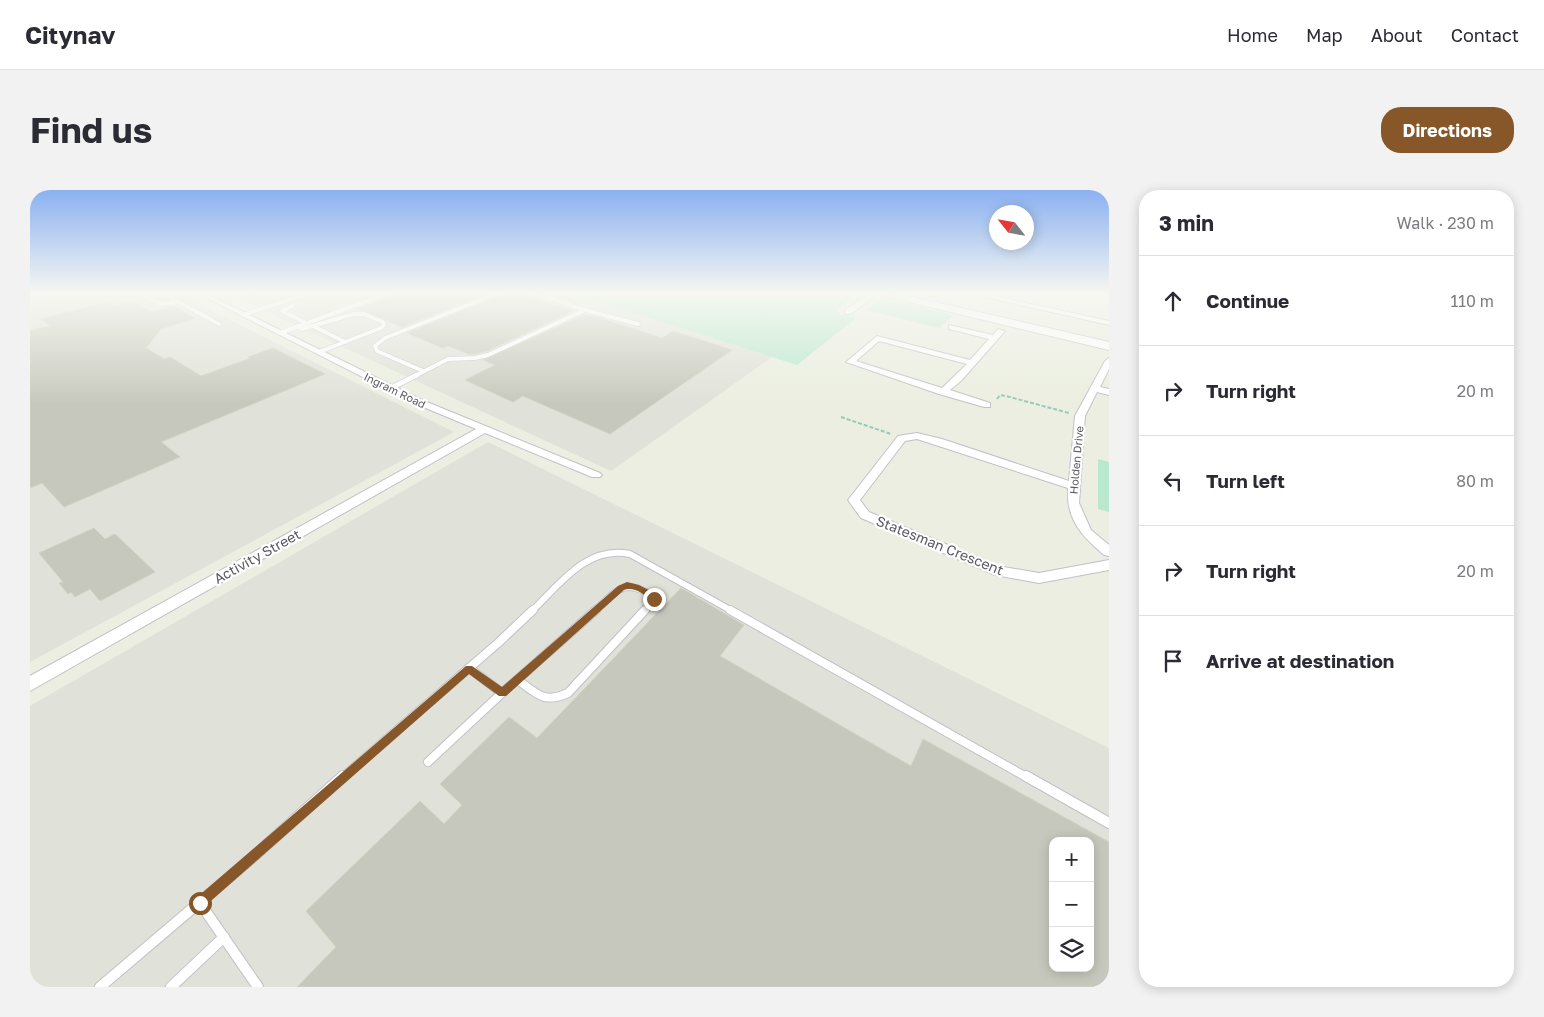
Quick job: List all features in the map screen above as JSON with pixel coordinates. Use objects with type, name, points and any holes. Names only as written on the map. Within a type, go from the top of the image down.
[{"type":"street","name":"Ingram Road","points":[[275,330],[391,388],[596,476]]},
{"type":"street","points":[[942,392],[958,379],[998,335],[970,330]]},
{"type":"street","points":[[1042,330],[1109,346]]},
{"type":"street","points":[[972,363],[877,338],[850,362],[853,365],[987,405]]},
{"type":"street","name":"Holden Drive","points":[[1109,361],[1080,416],[1073,486],[1073,502],[1086,532],[1109,552]]},
{"type":"street","points":[[1094,388],[1109,392]]},
{"type":"street","name":"Activity Street","points":[[30,684],[484,429]]},
{"type":"street","points":[[902,438],[917,436],[938,441],[1073,486]]},
{"type":"street","name":"Statesman Crescent","points":[[902,438],[854,500],[865,515],[995,570],[1038,578],[1109,564]]},
{"type":"lane","points":[[282,334],[289,330]]},
{"type":"lane","points":[[282,334],[297,330]]},
{"type":"lane","points":[[321,330],[345,342]]},
{"type":"lane","points":[[319,352],[375,330]]},
{"type":"lane","points":[[405,330],[385,338],[375,346],[378,351],[424,371]]},
{"type":"lane","points":[[391,388],[448,359],[475,358],[488,355],[541,330]]},
{"type":"lane","points":[[100,987],[200,903],[469,668],[564,583],[584,562],[599,554],[614,550],[630,554],[1109,823]]},
{"type":"lane","points":[[428,762],[502,693],[621,588],[627,585],[636,587],[654,596],[654,601],[568,693],[556,699],[546,699],[518,680]]},
{"type":"lane","points":[[469,668],[502,693]]},
{"type":"lane","points":[[200,903],[258,987]]},
{"type":"lane","points":[[171,987],[224,937]]},
{"type":"path","points":[[987,405],[993,404],[1001,395],[1080,416]]},
{"type":"path","points":[[841,417],[902,438]]},
{"type":"shaded area","points":[[30,330],[250,330],[454,432],[30,662]]},
{"type":"shaded area","points":[[306,330],[688,330],[772,357],[611,471]]},
{"type":"shaded area","points":[[488,442],[1109,748],[1109,987],[30,987],[30,706]]},
{"type":"green space","points":[[688,330],[841,330],[797,365]]},
{"type":"green space","points":[[1098,459],[1109,462],[1109,512],[1098,509]]},
{"type":"building","points":[[160,330],[146,348],[164,359],[170,357],[201,376],[273,348],[325,374],[161,442],[180,457],[64,507],[42,483],[30,488],[30,331]]},
{"type":"building","points":[[414,330],[532,330],[487,351],[474,354],[448,346],[443,348],[407,333]]},
{"type":"building","points":[[550,330],[638,330],[662,338],[673,331],[732,350],[610,434],[523,396],[513,402],[465,380],[495,365],[483,360]]},
{"type":"building","points":[[94,528],[105,539],[115,534],[155,572],[100,601],[90,589],[75,597],[71,592],[68,594],[59,583],[63,582],[39,553]]},
{"type":"building","points":[[681,588],[744,625],[720,656],[911,766],[923,739],[1109,842],[1109,987],[297,987],[336,947],[306,911],[420,801],[444,824],[462,805],[440,784],[509,717],[537,738]]},
{"type":"route","points":[[200,903],[469,668],[502,693],[621,588],[627,585],[636,587],[654,596],[654,599]]}]
